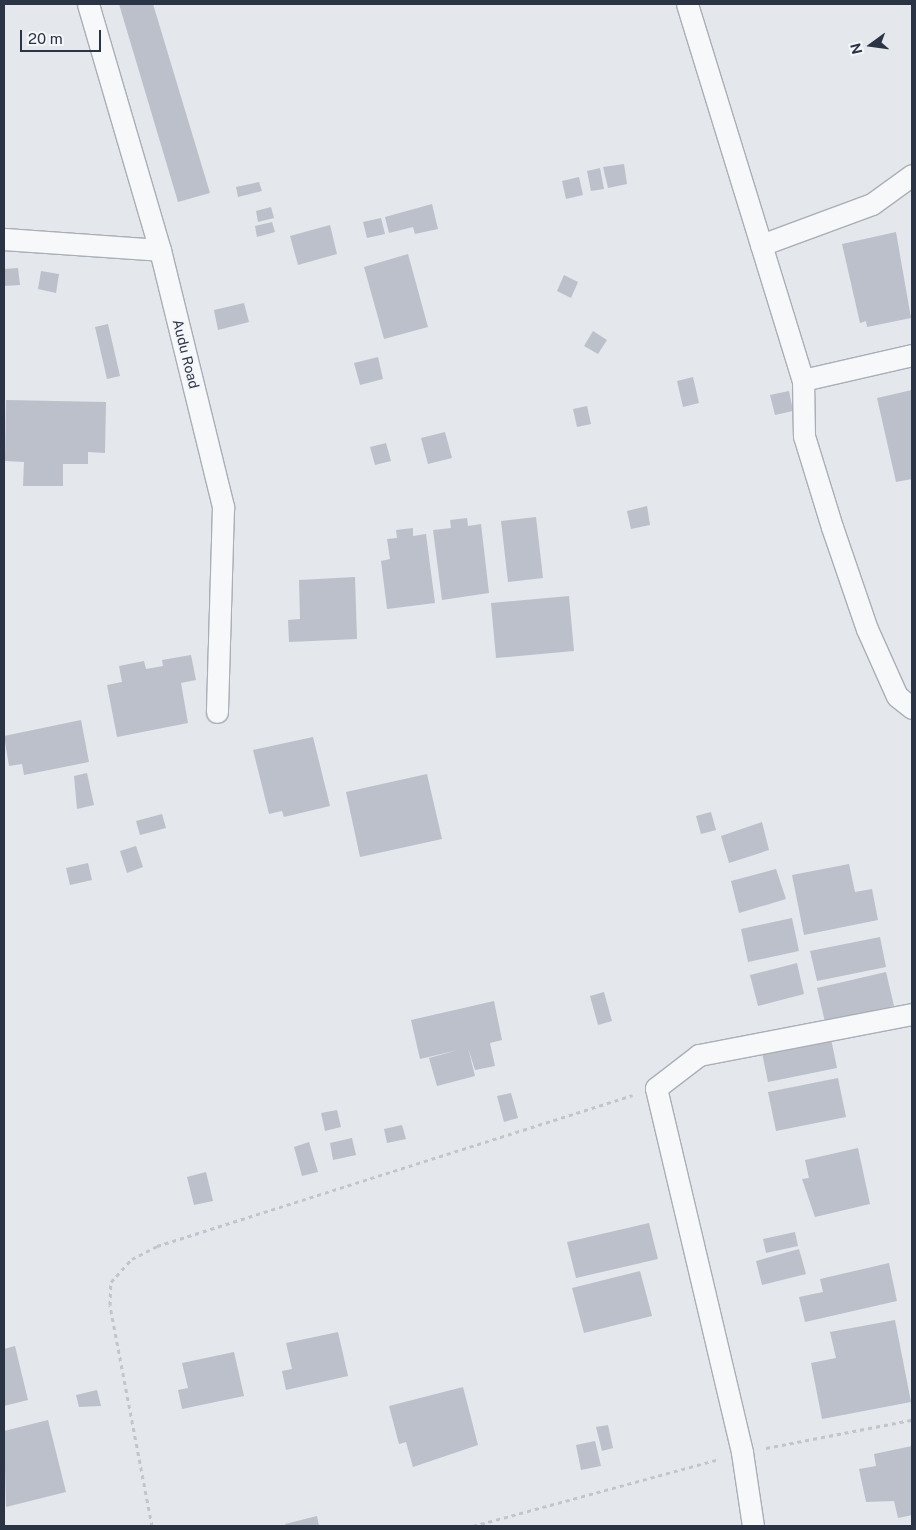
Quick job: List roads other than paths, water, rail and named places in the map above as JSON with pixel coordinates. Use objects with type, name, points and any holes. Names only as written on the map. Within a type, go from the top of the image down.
[{"type":"street","name":"Audu Road","points":[[88,4],[160,250],[223,507],[217,712]]},
{"type":"street","points":[[687,4],[760,245],[804,380],[804,436],[832,527],[867,630],[897,696],[912,708]]},
{"type":"street","points":[[760,245],[872,204],[912,175]]},
{"type":"street","points":[[4,238],[160,250]]},
{"type":"street","points":[[804,380],[912,355]]},
{"type":"street","points":[[753,1526],[742,1452],[656,1088],[698,1056],[912,1014]]}]
